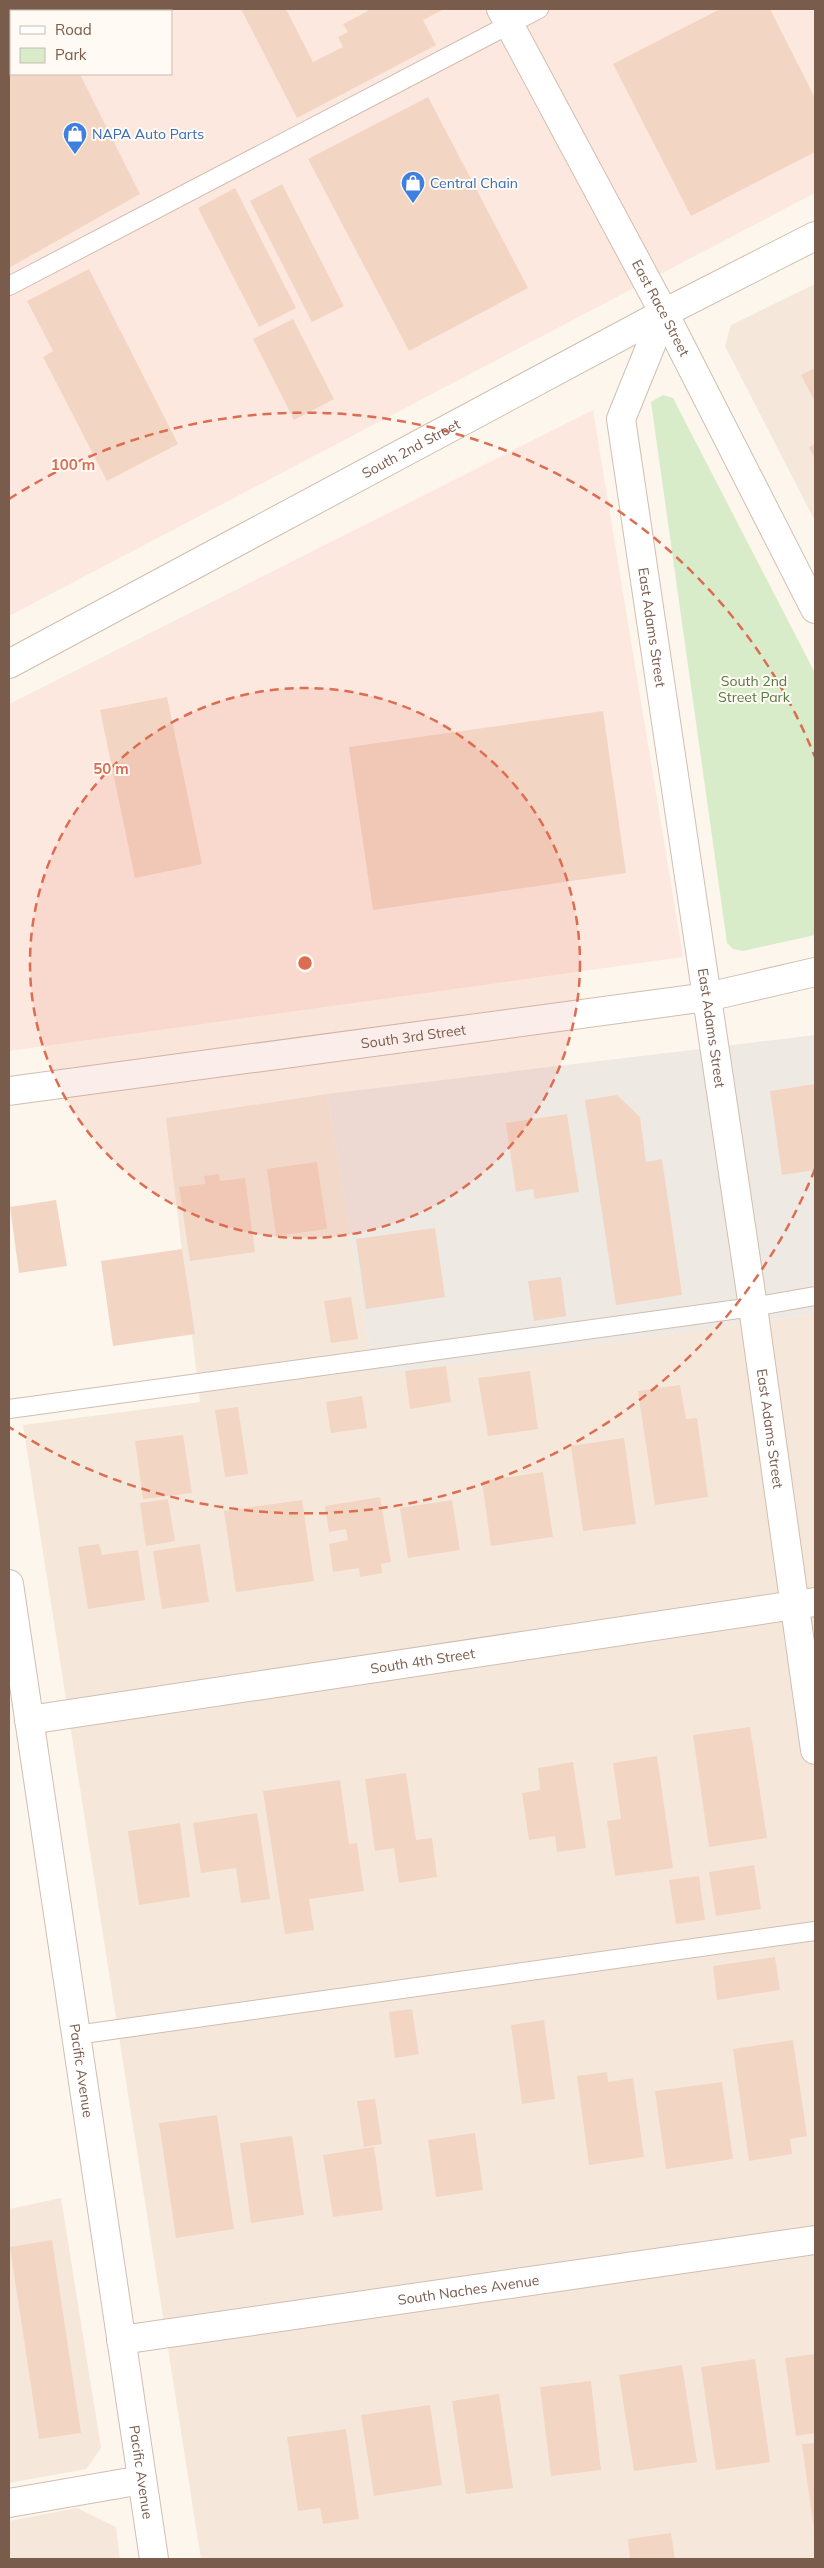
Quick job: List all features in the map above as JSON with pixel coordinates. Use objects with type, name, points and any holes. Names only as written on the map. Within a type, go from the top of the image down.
[{"type":"street","name":"East Race Street","points":[[505,16],[664,313],[815,609]]},
{"type":"street","name":"South 2nd Street","points":[[9,664],[664,313],[815,236]]},
{"type":"street","name":"East Adams Street","points":[[664,313],[621,419],[753,1307],[805,1604],[815,1750]]},
{"type":"street","name":"South 3rd Street","points":[[9,1091],[707,997],[815,972]]},
{"type":"street","name":"Pacific Avenue","points":[[9,1584],[154,2559]]},
{"type":"street","name":"South 4th Street","points":[[29,1720],[805,1604]]},
{"type":"street","name":"South Naches Avenue","points":[[121,2340],[815,2240]]},
{"type":"street","points":[[9,2503],[142,2480]]},
{"type":"lane","points":[[9,286],[505,16],[539,9]]},
{"type":"lane","points":[[9,1409],[753,1307],[815,1296]]},
{"type":"lane","points":[[76,2035],[815,1931]]},
{"type":"shaded area","points":[[9,9],[815,9],[815,193],[9,616]]},
{"type":"shaded area","points":[[815,284],[815,521],[725,346],[731,325]]},
{"type":"shaded area","points":[[593,410],[683,957],[9,1051],[9,704]]},
{"type":"shaded area","points":[[815,1035],[815,1314],[374,1375],[327,1094]]},
{"type":"shaded area","points":[[327,1094],[374,1374],[815,1314],[815,2559],[201,2559],[23,1425],[200,1402],[166,1118]]},
{"type":"shaded area","points":[[61,2198],[101,2448],[86,2469],[9,2483],[9,2209]]},
{"type":"shaded area","points":[[77,2508],[116,2527],[120,2559],[9,2559],[9,2521]]},
{"type":"green space","name":"South 2nd Street Park","points":[[663,395],[673,398],[815,673],[815,935],[743,951],[733,949],[727,943],[651,402]]},
{"type":"building","name":"NAPA Auto Parts","points":[[9,9],[47,9],[10,10],[10,75],[80,75],[140,194],[9,268]]},
{"type":"building","points":[[241,9],[286,9],[313,62],[343,47],[338,37],[348,32],[343,24],[368,11],[367,9],[444,9],[423,20],[436,45],[297,118]]},
{"type":"building","points":[[720,9],[770,9],[815,98],[815,152],[691,216],[613,64]]},
{"type":"building","points":[[428,97],[528,288],[409,351],[308,159]]},
{"type":"building","points":[[282,184],[344,306],[312,322],[250,201]]},
{"type":"building","points":[[235,188],[296,308],[259,327],[198,208]]},
{"type":"building","points":[[89,269],[178,444],[107,481],[43,357],[53,351],[27,301]]},
{"type":"building","points":[[293,319],[334,399],[294,420],[253,339]]},
{"type":"building","points":[[815,368],[815,402],[801,375]]},
{"type":"building","points":[[815,444],[815,460],[809,447]]},
{"type":"building","points":[[167,697],[202,864],[135,878],[100,710]]},
{"type":"building","points":[[603,711],[626,873],[373,910],[349,747]]},
{"type":"building","points":[[815,1084],[815,1170],[782,1175],[770,1091]]},
{"type":"building","points":[[617,1095],[640,1117],[646,1162],[662,1159],[682,1295],[616,1305],[585,1100]]},
{"type":"building","points":[[567,1114],[579,1192],[535,1199],[533,1189],[516,1192],[506,1123]]},
{"type":"building","points":[[317,1162],[327,1229],[276,1236],[267,1169]]},
{"type":"building","points":[[219,1174],[220,1181],[245,1178],[255,1252],[190,1261],[179,1187],[205,1184],[204,1176]]},
{"type":"building","points":[[56,1200],[67,1266],[19,1273],[10,1207]]},
{"type":"building","points":[[435,1228],[445,1297],[366,1309],[356,1239]]},
{"type":"building","points":[[182,1249],[195,1334],[113,1346],[101,1261]]},
{"type":"building","points":[[561,1277],[566,1316],[534,1321],[528,1281]]},
{"type":"building","points":[[351,1297],[358,1339],[331,1343],[324,1301]]},
{"type":"building","points":[[446,1366],[451,1402],[410,1409],[405,1371]]},
{"type":"building","points":[[530,1371],[538,1429],[488,1436],[478,1378]]},
{"type":"building","points":[[680,1385],[686,1419],[697,1418],[708,1497],[655,1505],[638,1391]]},
{"type":"building","points":[[362,1396],[367,1428],[331,1433],[326,1402]]},
{"type":"building","points":[[238,1407],[248,1474],[225,1477],[215,1410]]},
{"type":"building","points":[[183,1435],[192,1493],[143,1499],[135,1441]]},
{"type":"building","points":[[624,1438],[636,1524],[583,1531],[571,1446]]},
{"type":"building","points":[[543,1472],[553,1537],[491,1546],[482,1481]]},
{"type":"building","points":[[380,1497],[391,1562],[381,1564],[382,1573],[360,1577],[359,1568],[333,1572],[329,1544],[348,1540],[346,1529],[329,1532],[325,1506]]},
{"type":"building","points":[[168,1499],[175,1541],[146,1546],[140,1503]]},
{"type":"building","points":[[302,1500],[314,1581],[236,1592],[224,1511]]},
{"type":"building","points":[[452,1500],[460,1550],[408,1558],[400,1508]]},
{"type":"building","points":[[99,1544],[102,1555],[138,1550],[145,1600],[88,1609],[78,1547]]},
{"type":"building","points":[[200,1544],[209,1602],[162,1609],[153,1551]]},
{"type":"building","points":[[750,1727],[767,1838],[709,1847],[693,1735]]},
{"type":"building","points":[[657,1756],[673,1868],[615,1876],[607,1821],[621,1819],[613,1763]]},
{"type":"building","points":[[573,1762],[586,1848],[557,1852],[555,1836],[529,1840],[522,1793],[540,1790],[538,1768]]},
{"type":"building","points":[[406,1773],[416,1840],[432,1838],[437,1877],[399,1883],[394,1848],[375,1851],[365,1779]]},
{"type":"building","points":[[340,1780],[349,1844],[357,1843],[364,1891],[309,1899],[314,1930],[285,1934],[263,1791]]},
{"type":"building","points":[[257,1813],[270,1899],[241,1903],[236,1868],[201,1873],[193,1823]]},
{"type":"building","points":[[180,1823],[190,1897],[139,1905],[128,1831]]},
{"type":"building","points":[[754,1865],[761,1909],[716,1916],[709,1872]]},
{"type":"building","points":[[699,1876],[705,1920],[676,1924],[669,1880]]},
{"type":"building","points":[[775,1957],[780,1990],[717,2000],[713,1966]]},
{"type":"building","points":[[412,2009],[419,2054],[395,2058],[389,2012]]},
{"type":"building","points":[[544,2020],[555,2099],[522,2104],[511,2025]]},
{"type":"building","points":[[793,2040],[807,2136],[790,2139],[792,2154],[749,2161],[733,2049]]},
{"type":"building","points":[[607,2072],[608,2082],[633,2078],[644,2157],[589,2165],[577,2076]]},
{"type":"building","points":[[722,2082],[733,2159],[666,2169],[655,2091]]},
{"type":"building","points":[[375,2099],[382,2144],[364,2147],[357,2101]]},
{"type":"building","points":[[217,2115],[234,2229],[176,2238],[159,2123]]},
{"type":"building","points":[[475,2133],[483,2190],[436,2197],[428,2140]]},
{"type":"building","points":[[292,2136],[304,2215],[251,2223],[240,2143]]},
{"type":"building","points":[[374,2147],[383,2210],[333,2217],[323,2155]]},
{"type":"building","points":[[52,2240],[81,2433],[39,2439],[10,2247]]},
{"type":"building","points":[[815,2354],[815,2433],[796,2436],[785,2358]]},
{"type":"building","points":[[755,2359],[770,2462],[716,2470],[701,2367]]},
{"type":"building","points":[[682,2365],[697,2462],[634,2471],[619,2375]]},
{"type":"building","points":[[591,2381],[601,2470],[551,2476],[540,2387]]},
{"type":"building","points":[[499,2394],[513,2488],[466,2494],[452,2401]]},
{"type":"building","points":[[430,2405],[442,2485],[374,2496],[361,2415]]},
{"type":"building","points":[[346,2429],[359,2519],[323,2524],[320,2508],[298,2511],[287,2437]]},
{"type":"building","points":[[815,2443],[815,2530],[814,2530],[802,2444]]},
{"type":"building","points":[[671,2533],[675,2559],[630,2559],[628,2539]]},
{"type":"place","name":"NAPA Auto Parts","points":[[75,155]]},
{"type":"place","name":"Central Chain","points":[[413,204]]}]
